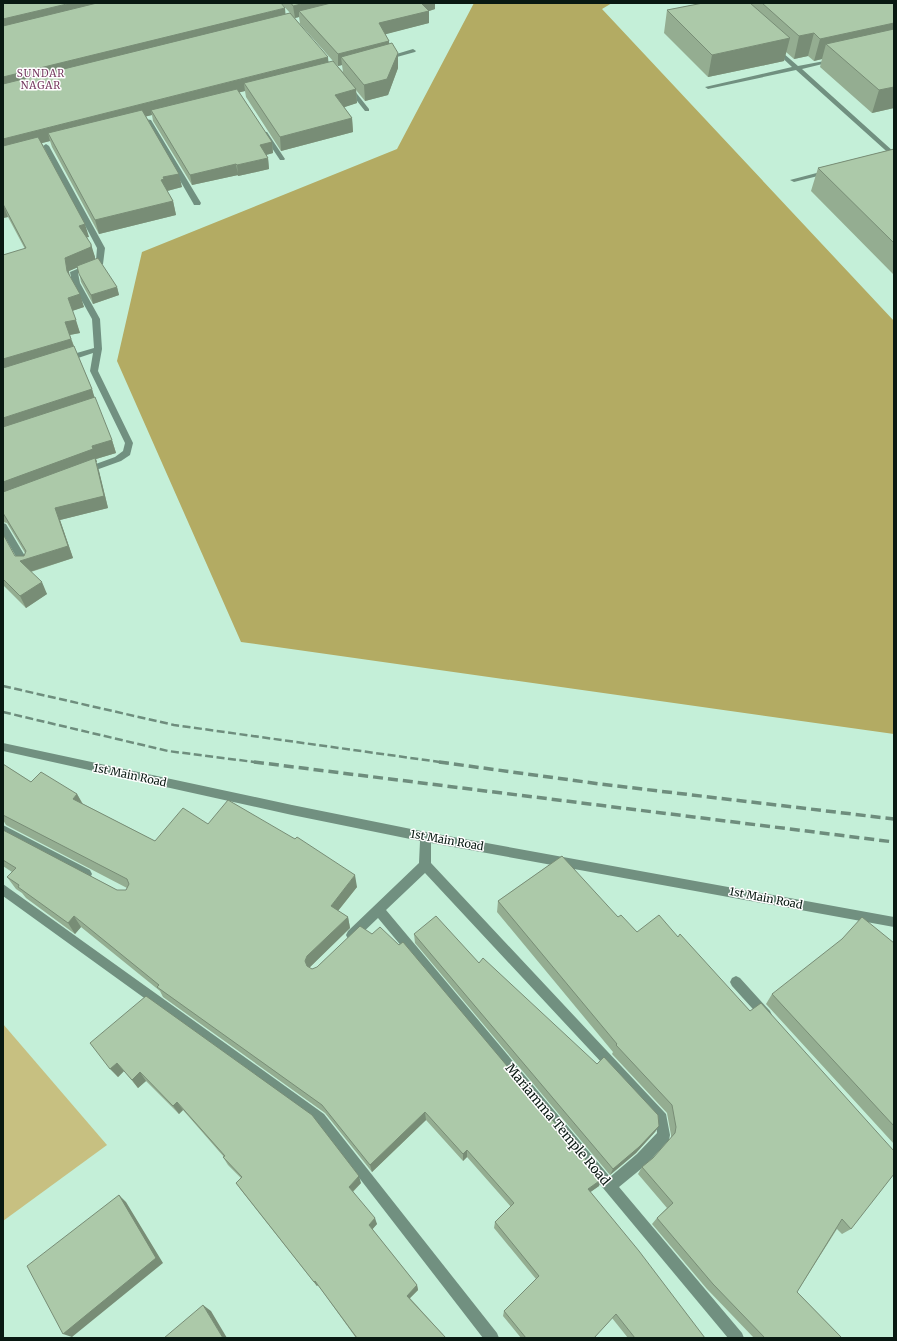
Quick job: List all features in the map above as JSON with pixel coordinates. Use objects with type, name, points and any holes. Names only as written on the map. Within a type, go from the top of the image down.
[{"type":"street","points":[[770,43],[894,156]]},
{"type":"street","points":[[382,59],[413,52]]},
{"type":"street","points":[[708,87],[842,58]]},
{"type":"street","points":[[345,82],[366,110]]},
{"type":"street","points":[[156,118],[144,121],[197,203]]},
{"type":"street","points":[[261,128],[282,159]]},
{"type":"street","points":[[46,146],[100,248],[100,262],[74,272],[76,283],[96,318],[98,349],[94,371],[104,404],[129,443],[127,453],[118,459],[74,475]]},
{"type":"street","points":[[886,158],[894,156]]},
{"type":"street","points":[[794,180],[832,171]]},
{"type":"street","points":[[54,362],[98,349]]},
{"type":"street","points":[[3,526],[25,564]]},
{"type":"street","name":"1st Main Road","points":[[3,747],[292,810],[426,837],[894,922]]},
{"type":"street","points":[[3,830],[93,878]]},
{"type":"street","points":[[344,944],[425,865],[426,837]]},
{"type":"street","points":[[425,865],[662,1118],[664,1135],[642,1159],[610,1186]]},
{"type":"street","points":[[3,889],[320,1118],[492,1338]]},
{"type":"street","name":"Mariamma Temple Road","points":[[378,910],[737,1338]]},
{"type":"street","points":[[736,982],[773,1022]]},
{"type":"shaded area","points":[[474,3],[612,3],[602,9],[894,321],[894,734],[241,642],[117,361],[142,252],[397,149]]},
{"type":"shaded area","points":[[3,1024],[107,1145],[3,1221]]},
{"type":"building","points":[[3,3],[71,3],[3,19]]},
{"type":"building","points":[[97,3],[281,3],[285,8],[3,77],[3,26]]},
{"type":"building","points":[[291,3],[305,3],[293,6]]},
{"type":"building","points":[[331,3],[421,3],[429,11],[379,23],[389,41],[338,54],[299,11]]},
{"type":"building","points":[[703,3],[750,3],[790,38],[712,55],[667,10]]},
{"type":"building","points":[[762,3],[894,3],[894,23],[820,39],[814,33],[799,36]]},
{"type":"building","points":[[290,13],[328,57],[3,139],[3,84]]},
{"type":"building","points":[[894,29],[894,87],[879,90],[826,44]]},
{"type":"building","points":[[392,43],[398,53],[387,79],[364,85],[341,57]]},
{"type":"building","points":[[333,61],[356,89],[335,95],[352,118],[280,137],[244,83]]},
{"type":"building","points":[[237,89],[272,142],[260,145],[268,158],[190,175],[151,110]]},
{"type":"building","points":[[142,110],[179,174],[163,177],[164,179],[161,180],[173,201],[95,220],[48,133]]},
{"type":"building","points":[[38,137],[85,224],[79,226],[91,244],[91,247],[65,258],[67,271],[80,294],[68,298],[76,320],[65,322],[71,339],[3,359],[3,255],[26,248],[3,204],[3,146]]},
{"type":"building","points":[[894,149],[894,243],[818,168]]},
{"type":"building","points":[[98,258],[117,287],[91,295],[79,274],[77,266]]},
{"type":"building","points":[[74,346],[92,389],[3,418],[3,368]]},
{"type":"building","points":[[95,397],[112,440],[92,446],[93,449],[3,482],[3,427]]},
{"type":"building","points":[[95,458],[104,496],[55,508],[68,546],[20,561],[42,582],[20,596],[3,579],[3,534],[15,556],[24,556],[26,551],[3,513],[3,492]]},
{"type":"building","points":[[3,764],[31,782],[41,772],[77,794],[73,799],[155,841],[183,808],[208,824],[228,800],[295,839],[297,837],[355,875],[331,906],[348,917],[307,956],[305,961],[307,966],[312,969],[317,967],[360,926],[372,934],[380,927],[399,945],[403,942],[602,1179],[588,1189],[639,1251],[705,1338],[635,1338],[616,1314],[594,1338],[526,1338],[504,1311],[539,1276],[495,1222],[514,1203],[467,1150],[463,1154],[425,1112],[370,1165],[322,1105],[157,987],[159,985],[74,916],[68,923],[18,887],[19,885],[7,877],[16,868],[3,860],[3,830],[117,890],[126,890],[129,884],[127,879],[3,815]]},
{"type":"building","points":[[562,856],[618,917],[621,915],[637,932],[659,915],[678,937],[680,934],[750,1011],[761,1003],[894,1151],[894,1174],[851,1229],[842,1219],[797,1292],[842,1338],[765,1338],[713,1284],[657,1218],[673,1203],[642,1167],[653,1158],[675,1133],[676,1127],[672,1105],[616,1045],[617,1044],[498,901]]},
{"type":"building","points":[[436,916],[479,963],[483,958],[597,1064],[604,1057],[658,1115],[659,1126],[639,1147],[613,1169],[414,934]]},
{"type":"building","points":[[862,917],[894,943],[894,1126],[772,994],[842,939]]},
{"type":"building","points":[[146,996],[312,1115],[359,1176],[349,1187],[375,1218],[369,1225],[417,1285],[407,1296],[446,1338],[357,1338],[315,1281],[314,1282],[236,1183],[242,1177],[223,1157],[225,1156],[177,1102],[173,1106],[140,1072],[132,1080],[117,1063],[110,1069],[90,1043]]},
{"type":"building","points":[[119,1195],[156,1258],[63,1334],[27,1266]]},
{"type":"building","points":[[203,1305],[223,1338],[164,1338]]},
{"type":"railway","points":[[3,686],[174,725],[447,763]]},
{"type":"railway","points":[[3,712],[168,751],[262,763]]},
{"type":"railway","points":[[254,762],[262,763]]},
{"type":"railway","points":[[439,762],[600,784],[894,819]]},
{"type":"railway","points":[[262,763],[894,842]]},
{"type":"district","name":"SUNDAR NAGAR","points":[[41,78]]}]
